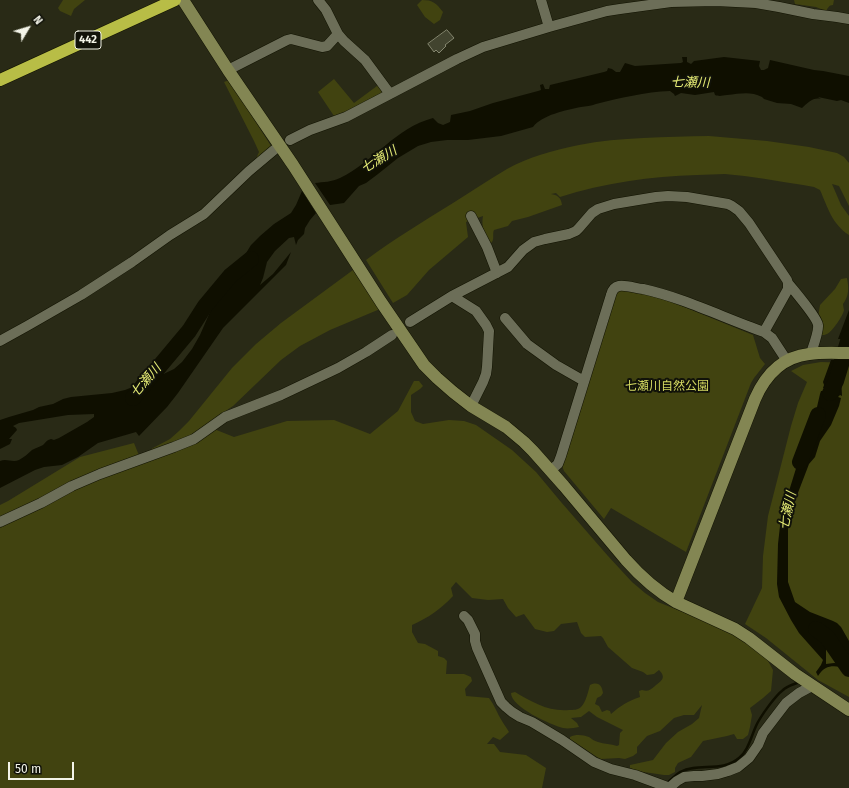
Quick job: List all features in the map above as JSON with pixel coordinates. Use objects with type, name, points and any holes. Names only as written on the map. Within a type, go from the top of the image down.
[{"type":"highway","name":"442","points":[[0,80],[175,0]]},
{"type":"street","points":[[183,0],[424,365],[445,385],[472,406],[514,433],[528,446],[551,470],[636,571],[651,585],[676,602],[749,638],[787,668],[849,710]]},
{"type":"street","points":[[318,0],[326,10],[338,34],[365,60],[390,94]]},
{"type":"street","points":[[541,0],[549,27]]},
{"type":"street","points":[[290,140],[303,133],[346,117],[483,47],[607,11],[624,4],[734,1],[849,19]]},
{"type":"street","points":[[228,70],[287,40],[291,39],[322,48],[327,46],[338,34]]},
{"type":"street","points":[[0,341],[81,295],[204,214],[249,171],[274,150]]},
{"type":"street","points":[[410,322],[452,296],[510,266],[523,250],[534,242],[565,235],[579,228],[595,211],[601,208],[614,204],[656,197],[680,196],[728,204],[739,211],[788,283],[814,316],[818,328],[812,353]]},
{"type":"street","points":[[471,216],[487,247],[497,273]]},
{"type":"street","points":[[764,332],[788,289],[788,283]]},
{"type":"street","points":[[551,470],[558,464],[561,456],[611,295],[613,289],[617,286],[627,286],[659,293],[764,332],[772,338],[787,361]]},
{"type":"street","points":[[452,296],[476,311],[486,324],[489,332],[486,374],[472,406]]},
{"type":"street","points":[[505,318],[527,344],[563,370],[584,381]]},
{"type":"street","points":[[0,522],[41,503],[72,486],[100,474],[194,439],[225,417],[281,396],[338,368],[392,335]]},
{"type":"street","points":[[676,602],[762,384],[769,375],[787,361],[799,356],[812,353],[849,354]]},
{"type":"street","points":[[464,616],[468,620],[475,634],[477,648],[499,696],[506,707],[512,712],[562,740],[594,762],[670,788],[684,777],[718,774],[738,767],[749,758],[758,745],[763,733],[786,703],[812,686]]},
{"type":"green space","points":[[63,0],[85,0],[74,9],[71,16],[60,11],[58,8]]},
{"type":"green space","points":[[422,0],[432,1],[438,6],[443,12],[440,20],[434,24],[425,17],[417,5]]},
{"type":"green space","points":[[794,0],[834,0],[833,5],[826,11],[816,7],[795,4]]},
{"type":"green space","points":[[334,79],[354,103],[381,83],[385,92],[336,119],[318,92]]},
{"type":"green space","points":[[229,80],[271,146],[255,161],[259,152],[224,82]]},
{"type":"green space","points":[[709,136],[767,141],[809,147],[837,153],[844,157],[849,163],[849,206],[839,186],[832,184],[841,205],[849,216],[849,235],[834,221],[820,190],[814,187],[754,177],[725,174],[680,176],[628,181],[560,197],[556,193],[551,194],[555,195],[561,200],[562,205],[512,221],[508,226],[494,230],[493,240],[491,243],[484,230],[482,223],[483,216],[466,222],[468,237],[429,270],[407,295],[393,303],[366,260],[398,237],[493,177],[532,157],[570,147],[611,140]]},
{"type":"green space","points":[[353,270],[380,309],[330,330],[300,346],[281,360],[233,406],[221,414],[209,427],[234,437],[287,421],[334,420],[370,434],[398,411],[414,381],[419,381],[423,386],[411,395],[411,412],[415,421],[423,424],[449,420],[464,421],[476,425],[512,450],[536,472],[608,556],[632,582],[645,593],[658,602],[720,627],[744,640],[767,659],[773,670],[771,691],[750,708],[752,715],[748,735],[743,739],[737,739],[734,734],[703,741],[691,757],[678,763],[675,768],[675,772],[669,775],[637,771],[630,768],[630,765],[653,760],[666,743],[678,732],[699,718],[702,705],[694,715],[684,715],[674,718],[660,731],[647,736],[637,747],[637,753],[633,756],[625,759],[601,759],[597,757],[570,739],[570,737],[577,735],[584,736],[597,742],[617,746],[619,745],[620,733],[623,730],[597,717],[589,711],[581,717],[571,718],[579,727],[563,728],[532,715],[517,704],[511,693],[515,692],[534,703],[548,708],[574,710],[583,705],[590,685],[598,684],[601,686],[603,693],[597,698],[595,704],[599,706],[602,712],[607,710],[610,711],[611,714],[624,704],[640,697],[639,691],[652,689],[661,681],[663,675],[659,670],[654,674],[647,675],[632,668],[608,647],[601,636],[585,637],[581,633],[577,622],[561,624],[554,631],[547,632],[535,629],[524,614],[516,617],[508,608],[503,599],[488,600],[472,598],[456,582],[451,588],[453,596],[434,613],[412,625],[412,632],[418,643],[425,644],[438,651],[438,656],[447,661],[446,674],[464,674],[471,677],[472,681],[465,689],[466,696],[489,698],[509,732],[500,740],[493,737],[487,744],[494,744],[500,752],[526,755],[546,768],[542,788],[0,788],[0,505],[80,457],[134,443],[140,458],[153,448],[170,439],[189,421],[232,368],[256,344],[281,323]]},
{"type":"green space","points":[[847,278],[848,292],[843,304],[844,310],[840,320],[829,333],[821,335],[818,317],[820,305],[835,289],[841,279]]},
{"type":"green space","name":"七瀬川自然公園","points":[[621,290],[662,298],[753,335],[760,358],[765,364],[751,383],[686,552],[611,508],[604,519],[564,471],[562,466],[616,293]]},
{"type":"green space","points":[[821,362],[849,363],[849,697],[818,680],[766,638],[745,624],[762,588],[763,556],[768,516],[791,426],[798,403],[807,382],[791,371],[803,365]]},
{"type":"water","points":[[682,57],[687,57],[687,62],[691,64],[694,61],[724,57],[760,61],[759,66],[761,70],[768,68],[770,60],[849,76],[849,103],[841,100],[837,101],[818,97],[821,99],[813,100],[802,108],[791,104],[777,103],[749,93],[720,96],[715,95],[714,92],[695,95],[681,93],[675,96],[670,91],[642,94],[562,111],[542,119],[533,127],[501,136],[468,140],[447,140],[431,142],[418,146],[398,158],[366,183],[359,186],[344,203],[330,205],[315,183],[340,178],[364,163],[407,129],[433,118],[438,123],[443,125],[450,122],[451,115],[470,111],[541,90],[540,85],[543,84],[545,89],[549,89],[550,85],[604,72],[607,71],[608,68],[616,72],[620,72],[625,63],[635,66],[681,63],[683,62]]},
{"type":"water","points":[[302,191],[316,213],[305,228],[304,234],[298,240],[296,245],[294,237],[289,238],[275,251],[267,262],[260,285],[273,274],[291,252],[286,265],[223,328],[178,393],[167,407],[139,436],[136,432],[98,443],[78,457],[62,465],[44,467],[35,470],[0,488],[0,461],[19,460],[32,450],[43,445],[48,440],[59,438],[87,422],[94,417],[94,414],[68,415],[19,423],[13,426],[17,430],[9,439],[12,439],[10,444],[0,449],[0,420],[71,397],[112,393],[125,390],[174,369],[182,362],[192,349],[210,312],[251,245],[274,224],[291,213]]},
{"type":"water","points":[[849,310],[849,339],[838,339]]},
{"type":"water","points":[[831,360],[836,360],[834,374],[836,375],[847,364],[847,360],[849,360],[848,365],[841,376],[842,396],[840,395],[838,397],[841,398],[839,406],[831,425],[820,441],[815,457],[809,464],[791,511],[788,527],[788,582],[795,602],[810,612],[837,623],[849,641],[849,669],[831,666],[824,669],[818,676],[816,672],[823,660],[799,633],[791,620],[779,597],[777,584],[778,544],[781,517],[798,462],[811,433],[821,391],[825,391],[825,388],[823,388],[823,382]],"holes":[[[833,643],[842,652],[846,664],[826,664],[827,645]]]},
{"type":"building","points":[[447,30],[454,38],[445,45],[446,46],[439,53],[436,50],[434,52],[428,44]]},
{"type":"waterway","name":"七瀬川","points":[[133,398],[189,331],[205,306],[230,276],[251,259]]},
{"type":"waterway","name":"七瀬川","points":[[830,393],[836,381],[849,338]]},
{"type":"waterway","name":"七瀬川","points":[[800,462],[818,415]]},
{"type":"waterway","name":"七瀬川","points":[[816,629],[827,637],[849,669]]},
{"type":"waterway","points":[[666,784],[678,773],[687,769],[725,765],[739,758],[747,748],[764,712],[780,693],[797,683]]}]
